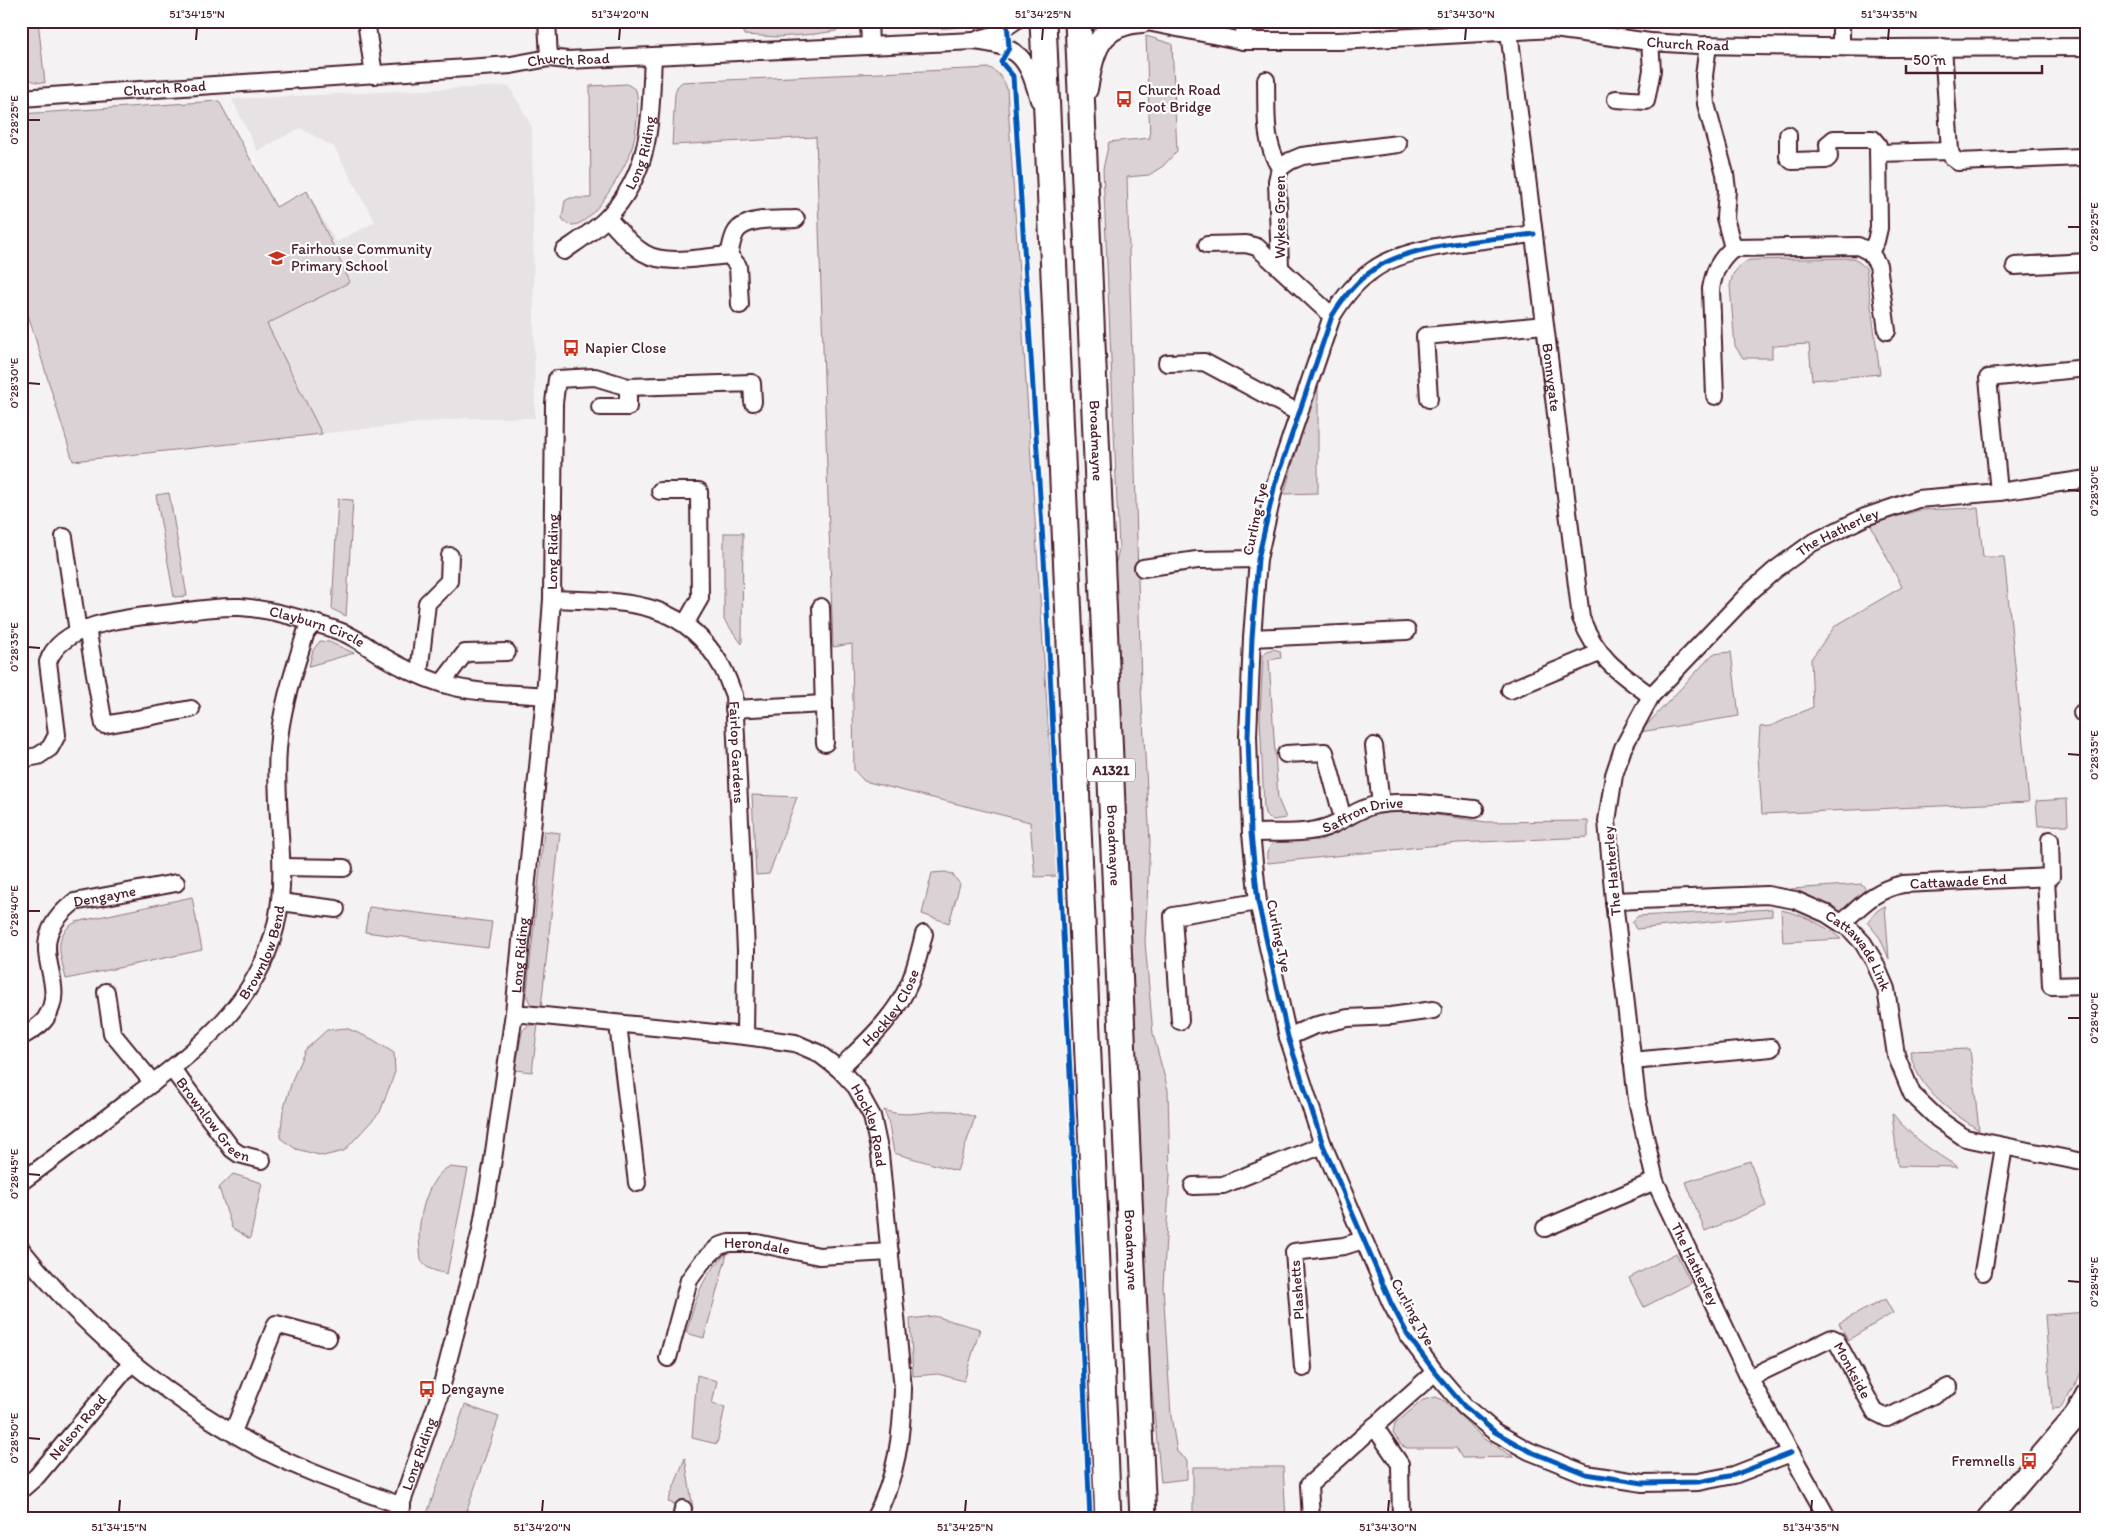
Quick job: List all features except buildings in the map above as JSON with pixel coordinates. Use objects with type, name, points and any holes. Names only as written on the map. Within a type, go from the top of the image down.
[{"type":"main road","name":"A1321","points":[[1043,21],[1108,1519]]},
{"type":"main road","name":"Broadmayne","points":[[1078,21],[1143,1519]]},
{"type":"street","points":[[366,21],[374,75]]},
{"type":"street","points":[[547,21],[549,58]]},
{"type":"street","points":[[869,21],[870,45]]},
{"type":"street","points":[[974,41],[994,36],[1015,21]]},
{"type":"street","name":"Church Road","points":[[1082,111],[1091,64],[1101,39],[1108,32],[1126,22],[1142,21],[1243,41],[1338,41],[1509,31],[1554,25],[1650,42],[1708,45],[2087,47]]},
{"type":"street","points":[[1243,41],[1245,21]]},
{"type":"street","points":[[1841,21],[1842,47]]},
{"type":"street","name":"Bonnygate","points":[[1509,31],[1581,618],[1588,637],[1599,653],[1610,665],[1651,696]]},
{"type":"street","name":"Church Road","points":[[21,98],[512,65],[549,58],[567,60],[974,41],[994,43],[1009,48],[1024,62],[1031,74],[1049,144]]},
{"type":"street","points":[[1616,99],[1646,101],[1652,70],[1650,42]]},
{"type":"street","points":[[1708,45],[1704,83],[1706,104],[1725,174],[1727,190],[1725,218],[1733,248]]},
{"type":"street","points":[[1944,47],[1950,151],[1952,157],[1958,162],[2082,157]]},
{"type":"street","name":"Long Riding","points":[[564,251],[607,218],[627,192],[639,171],[650,129],[653,56]]},
{"type":"street","name":"Wykes Green","points":[[1266,80],[1268,143],[1280,168],[1277,181],[1280,267]]},
{"type":"street","points":[[1788,135],[1788,157],[1792,161],[1826,160],[1829,157],[1828,144],[1834,139],[1873,139],[1878,145],[1879,228],[1876,241],[1870,252]]},
{"type":"street","points":[[1280,168],[1302,156],[1398,144]]},
{"type":"street","points":[[1878,153],[1950,151]]},
{"type":"street","points":[[607,218],[642,252],[654,258],[670,260],[729,255]]},
{"type":"street","points":[[729,255],[735,233],[742,225],[753,222],[796,219]]},
{"type":"street","name":"Curling Tye","points":[[1534,234],[1419,251],[1385,262],[1364,276],[1341,301],[1332,316],[1274,484],[1258,559],[1252,638],[1248,736],[1251,833],[1258,902],[1288,1037],[1323,1145],[1391,1303],[1409,1337],[1464,1406],[1495,1432],[1529,1451],[1586,1474],[1642,1483],[1698,1482],[1734,1476],[1791,1453]]},
{"type":"street","name":"Wykes Green","points":[[1207,245],[1251,245],[1261,250],[1332,316]]},
{"type":"street","points":[[1715,396],[1711,289],[1714,272],[1722,257],[1733,248],[1858,246],[1870,252],[1878,265],[1887,331]]},
{"type":"street","points":[[729,255],[738,266],[740,305]]},
{"type":"street","points":[[2016,266],[2087,262]]},
{"type":"street","points":[[1428,399],[1425,336],[1545,325]]},
{"type":"street","points":[[1167,363],[1204,362],[1299,413]]},
{"type":"street","points":[[1999,492],[1988,378],[2087,368]]},
{"type":"street","name":"Long Riding","points":[[399,1513],[438,1400],[476,1248],[492,1166],[514,1013],[545,696],[552,599],[554,403],[558,379],[595,377],[628,387]]},
{"type":"street","points":[[600,407],[628,408],[628,387],[752,383],[753,402]]},
{"type":"street","name":"The Hatherley","points":[[1828,1519],[1750,1378],[1655,1181],[1637,1100],[1614,901],[1607,821],[1614,775],[1623,748],[1651,696],[1750,592],[1775,570],[1812,543],[1865,516],[1918,499],[2086,483]]},
{"type":"street","points":[[660,491],[699,492],[700,598],[685,624]]},
{"type":"street","points":[[64,537],[104,724],[191,709]]},
{"type":"street","points":[[419,674],[427,603],[449,580],[450,556]]},
{"type":"street","points":[[1143,568],[1197,560],[1258,559]]},
{"type":"street","name":"Fairlop Gardens","points":[[552,599],[630,603],[670,615],[685,624],[707,646],[722,668],[734,696],[746,950],[745,1036]]},
{"type":"street","name":"Clayburn Circle","points":[[21,759],[38,756],[50,748],[57,735],[48,662],[51,654],[57,647],[83,630],[110,620],[207,608],[240,607],[276,613],[314,623],[342,632],[388,660],[442,683],[463,688],[545,696]]},
{"type":"street","points":[[821,607],[825,743]]},
{"type":"street","name":"Brownlow Bend","points":[[21,1182],[172,1069],[203,1043],[220,1026],[250,986],[273,934],[280,902],[282,866],[278,751],[282,715],[306,632],[314,623]]},
{"type":"street","points":[[1252,638],[1407,631]]},
{"type":"street","points":[[442,683],[465,653],[507,652]]},
{"type":"street","points":[[1510,690],[1599,653]]},
{"type":"street","points":[[734,709],[824,704]]},
{"type":"street","points":[[1374,746],[1381,804]]},
{"type":"street","points":[[1286,754],[1325,752],[1343,819]]},
{"type":"street","name":"Saffron Drive","points":[[1251,833],[1314,830],[1328,827],[1363,808],[1381,804],[1394,803],[1475,809]]},
{"type":"street","points":[[2050,840],[2051,877],[2046,877],[2050,986],[2087,985]]},
{"type":"street","points":[[282,866],[344,868]]},
{"type":"street","name":"Cattawade End","points":[[1842,923],[1868,899],[1888,887],[1903,884],[2046,877]]},
{"type":"street","name":"Dengayne","points":[[21,1037],[45,1020],[51,1007],[53,993],[46,943],[51,926],[60,912],[74,902],[176,883]]},
{"type":"street","name":"Cattawade Link","points":[[1614,901],[1781,896],[1795,900],[1842,923],[1863,942],[1874,961],[1886,989],[1896,1055],[1912,1094],[1938,1119],[1965,1138],[2087,1163]]},
{"type":"street","points":[[280,902],[336,909]]},
{"type":"street","points":[[1180,1021],[1173,916],[1258,902]]},
{"type":"street","name":"Hockley Close","points":[[839,1069],[887,1021],[900,1002],[910,982],[924,934]]},
{"type":"street","points":[[106,992],[112,1033],[153,1083]]},
{"type":"street","points":[[1288,1037],[1313,1026],[1348,1018],[1391,1016],[1433,1010]]},
{"type":"street","name":"Hockley Road","points":[[514,1013],[745,1036],[795,1043],[818,1053],[839,1069],[856,1087],[872,1116],[880,1154],[903,1389],[898,1459],[882,1505],[874,1519]]},
{"type":"street","points":[[618,1024],[637,1183]]},
{"type":"street","points":[[1632,1061],[1771,1048]]},
{"type":"street","name":"Brownlow Green","points":[[172,1069],[232,1149],[239,1154],[262,1160]]},
{"type":"street","points":[[1193,1186],[1222,1185],[1323,1145]]},
{"type":"street","points":[[1983,1272],[2004,1147]]},
{"type":"street","points":[[1545,1228],[1655,1181]]},
{"type":"street","name":"Plashetts","points":[[1303,1368],[1294,1252],[1344,1246],[1363,1240]]},
{"type":"street","name":"Herondale","points":[[668,1358],[689,1280],[702,1262],[719,1246],[729,1243],[757,1243],[819,1256],[890,1252]]},
{"type":"street","points":[[21,1249],[65,1301],[131,1363],[179,1399],[265,1451],[399,1513]]},
{"type":"street","points":[[233,1432],[276,1324],[328,1338]]},
{"type":"street","name":"Monkside","points":[[1750,1378],[1832,1338],[1836,1340],[1875,1412],[1883,1417],[1887,1418],[1949,1387]]},
{"type":"street","name":"Nelson Road","points":[[21,1490],[37,1476],[131,1363]]},
{"type":"street","points":[[1311,1519],[1309,1485],[1435,1372]]},
{"type":"street","points":[[1988,1519],[2076,1416],[2087,1395]]},
{"type":"street","points":[[1374,1426],[1400,1464],[1401,1519]]},
{"type":"shaded area","points":[[21,21],[38,21],[45,83],[31,80],[26,77],[22,70]]},
{"type":"shaded area","points":[[743,21],[848,21],[836,31],[778,37],[744,35]]},
{"type":"shaded area","points":[[895,21],[987,21],[954,28],[927,28],[904,25]]},
{"type":"shaded area","points":[[1146,36],[1172,44],[1177,151],[1163,166],[1149,175],[1127,177],[1141,686],[1150,842],[1145,942],[1153,1034],[1168,1090],[1170,1175],[1163,1286],[1171,1416],[1177,1452],[1187,1460],[1187,1479],[1161,1482],[1142,1290],[1110,586],[1119,549],[1103,169],[1109,142],[1150,138]]},
{"type":"shaded area","points":[[990,68],[1001,77],[1007,89],[1058,876],[1035,877],[1030,822],[864,781],[854,770],[852,644],[833,647],[816,137],[672,145],[675,94],[677,87],[682,82]]},
{"type":"shaded area","points":[[627,84],[636,90],[638,104],[636,129],[631,151],[612,188],[591,215],[580,223],[570,225],[562,218],[565,201],[570,198],[591,198],[590,86]]},
{"type":"shaded area","name":"Fairhouse Community Primary School","points":[[509,86],[532,127],[535,418],[465,418],[73,461],[21,292],[21,114],[219,101],[276,207],[307,191],[336,242],[375,222],[334,147],[300,128],[257,151],[232,99]]},
{"type":"shaded area","points":[[219,101],[276,207],[307,191],[350,282],[267,324],[322,434],[73,461],[21,292],[21,114]]},
{"type":"shaded area","points":[[1854,258],[1866,268],[1880,374],[1812,380],[1809,344],[1772,346],[1772,358],[1743,358],[1735,346],[1730,286],[1733,274],[1740,266],[1749,260]]},
{"type":"shaded area","points":[[1318,376],[1318,493],[1284,494]]},
{"type":"shaded area","points":[[169,493],[187,596],[174,597],[156,495]]},
{"type":"shaded area","points":[[338,499],[353,500],[346,616],[332,609]]},
{"type":"shaded area","points":[[1978,508],[1983,557],[2004,557],[2029,802],[1762,814],[1758,757],[1760,727],[1771,726],[1813,707],[1811,659],[1835,626],[1902,587],[1870,524],[1920,510]]},
{"type":"shaded area","points":[[724,533],[743,533],[742,644],[724,620]]},
{"type":"shaded area","points":[[320,641],[329,642],[354,653],[309,666],[313,650]]},
{"type":"shaded area","points":[[1273,649],[1280,651],[1281,658],[1269,660],[1278,799],[1286,818],[1273,820],[1265,814],[1264,808],[1260,716],[1263,655]]},
{"type":"shaded area","points":[[1731,652],[1739,716],[1640,732],[1713,654]]},
{"type":"shaded area","points":[[752,795],[797,797],[769,874],[756,875]]},
{"type":"shaded area","points":[[2067,799],[2068,825],[2038,826],[2036,801]]},
{"type":"shaded area","points":[[1402,810],[1486,822],[1588,821],[1588,837],[1458,843],[1268,863],[1268,851],[1275,841],[1320,840],[1336,833],[1362,817],[1379,812]]},
{"type":"shaded area","points":[[544,831],[560,833],[541,1007],[531,1005],[527,997],[527,991]]},
{"type":"shaded area","points":[[945,872],[952,874],[960,884],[949,923],[922,914],[932,873]]},
{"type":"shaded area","points":[[1862,884],[1866,890],[1840,916],[1791,889]]},
{"type":"shaded area","points":[[192,897],[202,950],[66,979],[60,947],[63,933],[68,927],[76,922]]},
{"type":"shaded area","points":[[1885,906],[1889,959],[1880,938],[1867,922],[1878,910]]},
{"type":"shaded area","points":[[369,907],[492,922],[488,948],[365,932]]},
{"type":"shaded area","points":[[1772,909],[1772,916],[1636,929],[1632,922],[1638,916]]},
{"type":"shaded area","points":[[1781,910],[1813,921],[1841,939],[1783,942]]},
{"type":"shaded area","points":[[538,1024],[532,1072],[515,1070],[522,1032],[528,1026]]},
{"type":"shaded area","points":[[346,1028],[372,1039],[394,1053],[395,1072],[380,1112],[344,1151],[323,1156],[296,1149],[280,1138],[283,1111],[293,1078],[305,1050],[327,1030]]},
{"type":"shaded area","points":[[1970,1049],[1979,1130],[1946,1107],[1927,1088],[1914,1065],[1910,1051]]},
{"type":"shaded area","points":[[884,1110],[901,1114],[954,1111],[975,1117],[957,1171],[894,1153],[888,1120]]},
{"type":"shaded area","points":[[1892,1113],[1922,1143],[1958,1167],[1898,1166]]},
{"type":"shaded area","points":[[1750,1161],[1766,1206],[1705,1231],[1686,1182]]},
{"type":"shaded area","points":[[449,1167],[468,1169],[447,1274],[432,1270],[423,1263],[421,1260],[419,1233],[428,1192],[437,1177]]},
{"type":"shaded area","points":[[233,1174],[262,1183],[250,1239],[232,1228],[219,1188]]},
{"type":"shaded area","points":[[1676,1253],[1691,1283],[1644,1307],[1629,1278]]},
{"type":"shaded area","points":[[727,1254],[704,1338],[686,1333],[696,1300],[705,1280],[718,1262]]},
{"type":"shaded area","points":[[1885,1299],[1893,1313],[1848,1340],[1839,1323]]},
{"type":"shaded area","points":[[2087,1312],[2087,1364],[2061,1408],[2052,1409],[2045,1315]]},
{"type":"shaded area","points":[[934,1316],[980,1329],[964,1381],[938,1374],[913,1376],[910,1319]]},
{"type":"shaded area","points":[[697,1375],[717,1381],[712,1404],[725,1407],[717,1444],[692,1438]]},
{"type":"shaded area","points":[[1436,1397],[1445,1401],[1484,1439],[1514,1457],[1462,1458],[1456,1448],[1407,1448],[1402,1446],[1393,1433],[1395,1424],[1423,1400]]},
{"type":"shaded area","points":[[465,1405],[499,1417],[464,1519],[425,1519]]},
{"type":"shaded area","points":[[685,1458],[693,1509],[668,1502]]},
{"type":"shaded area","points":[[1193,1467],[1283,1467],[1286,1519],[1193,1519]]},
{"type":"cycle path","points":[[1007,21],[1009,48],[1001,62],[1013,76],[1046,590],[1090,1519]]},
{"type":"cycle path","points":[[1534,234],[1450,244],[1407,254],[1388,261],[1373,270],[1355,285],[1332,316],[1275,484],[1258,559],[1252,638],[1248,736],[1251,833],[1258,902],[1288,1037],[1323,1145],[1391,1303],[1409,1337],[1464,1406],[1495,1432],[1529,1451],[1586,1474],[1643,1483],[1698,1482],[1734,1475],[1791,1453]]},
{"type":"place","name":"Church Road Foot Bridge","points":[[1124,99]]},
{"type":"place","name":"Fairhouse Community Primary School","points":[[277,258]]},
{"type":"place","name":"Napier Close","points":[[571,348]]},
{"type":"place","name":"Dengayne","points":[[427,1389]]},
{"type":"place","name":"Fremnells","points":[[2029,1461]]}]
